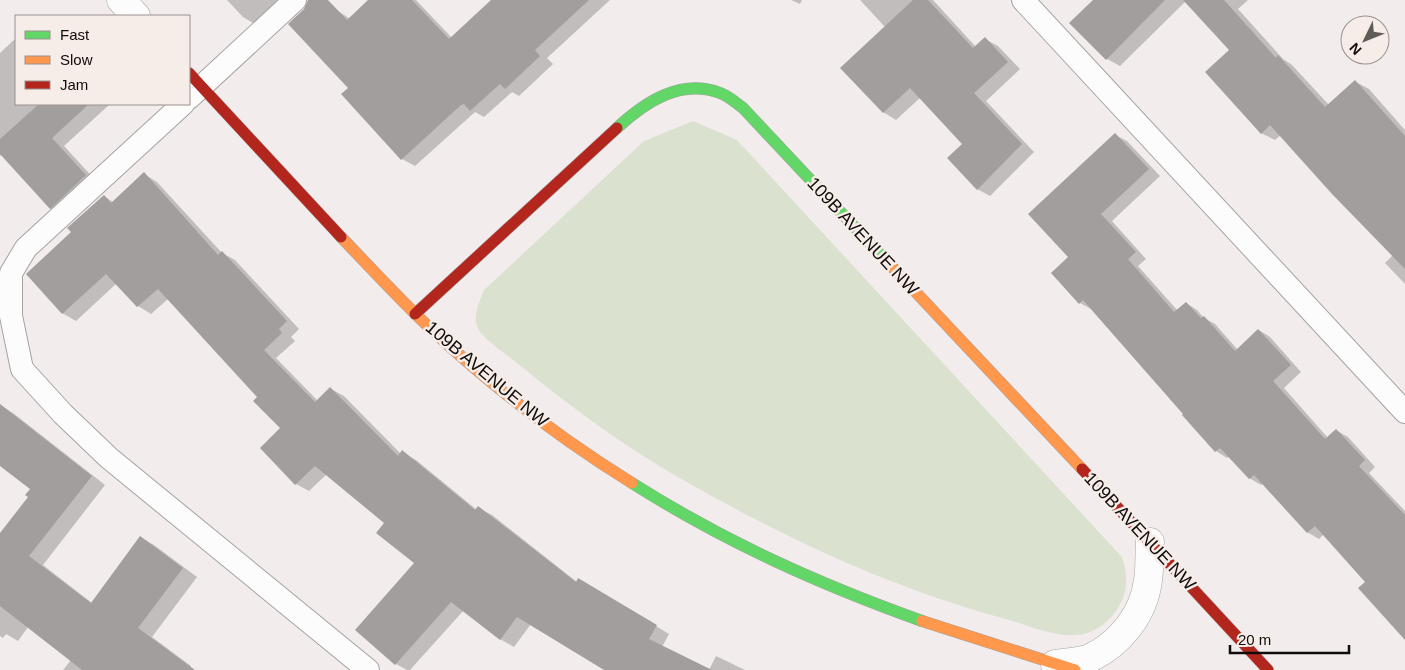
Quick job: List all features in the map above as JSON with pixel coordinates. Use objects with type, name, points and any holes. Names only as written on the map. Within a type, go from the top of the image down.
[{"type":"street","points":[[122,0],[135,15]]},
{"type":"street","name":"109B AVENUE NW","points":[[193,86],[416,314],[472,365],[587,454],[727,539],[808,576],[911,618],[1065,667]]},
{"type":"street","name":"109B AVENUE NW","points":[[416,314],[633,113],[661,96],[682,88],[703,88],[720,93],[744,108],[1268,670]]},
{"type":"street","points":[[1065,667],[1088,659],[1108,648],[1126,631],[1142,606],[1148,581],[1150,542]]},
{"type":"lane","points":[[193,86],[295,0]]},
{"type":"lane","points":[[1023,0],[1405,412]]},
{"type":"lane","points":[[182,105],[26,248],[10,273],[11,316],[22,369],[63,414],[110,458],[368,670]]},
{"type":"green space","points":[[693,121],[737,140],[1122,557],[1126,579],[1124,595],[1116,612],[1103,625],[1095,630],[1077,635],[1045,631],[928,595],[844,562],[724,503],[643,456],[561,398],[481,333],[476,323],[476,317],[484,290],[644,141]]},
{"type":"building","points":[[308,0],[328,0],[347,20],[368,0],[412,0],[449,39],[491,0],[589,0],[535,50],[540,56],[505,89],[500,84],[470,111],[464,104],[461,105],[401,160],[341,94],[348,88],[288,24],[304,9]]},
{"type":"building","points":[[913,0],[928,0],[973,48],[985,37],[1008,62],[974,93],[1022,144],[977,190],[947,158],[962,144],[910,88],[883,113],[840,68]]},
{"type":"building","points":[[1093,0],[1165,0],[1106,60],[1069,23]]},
{"type":"building","points":[[1183,0],[1224,0],[1276,58],[1278,55],[1325,107],[1355,80],[1405,136],[1405,269],[1332,194],[1270,125],[1261,134],[1205,72],[1229,50]]},
{"type":"building","points":[[38,105],[88,105],[52,138],[86,175],[50,209],[0,154],[0,139]]},
{"type":"building","points":[[1115,133],[1149,169],[1101,214],[1136,252],[1128,259],[1174,312],[1186,302],[1201,318],[1204,316],[1235,351],[1258,329],[1291,365],[1273,381],[1325,439],[1336,429],[1365,460],[1359,466],[1405,515],[1405,640],[1358,588],[1365,582],[1315,526],[1307,533],[1254,475],[1249,479],[1220,448],[1215,452],[1083,300],[1079,304],[1051,273],[1068,257],[1028,214]]},
{"type":"building","points":[[144,172],[218,255],[222,251],[287,321],[279,329],[282,333],[264,350],[315,402],[330,387],[398,456],[402,450],[475,510],[478,506],[576,582],[578,578],[657,625],[649,639],[712,670],[604,670],[517,617],[500,640],[451,602],[395,665],[355,630],[414,563],[376,533],[384,523],[315,466],[295,485],[260,448],[280,428],[253,401],[257,397],[158,289],[137,307],[106,274],[62,314],[26,274],[71,232],[67,228],[104,195],[111,203]]},
{"type":"building","points":[[0,404],[92,476],[29,556],[91,603],[140,536],[183,568],[138,628],[195,670],[82,670],[0,606],[0,533],[28,497],[25,495],[30,489],[0,466]]},
{"type":"traffic: fast","points":[[617,128],[639,109],[664,95],[691,88],[706,89],[723,94],[743,108],[894,269]]},
{"type":"traffic: fast","points":[[632,483],[737,543],[810,577],[922,621]]},
{"type":"traffic: slow","points":[[341,237],[420,319],[479,372],[579,449],[632,483]]},
{"type":"traffic: slow","points":[[894,269],[1082,469]]},
{"type":"traffic: slow","points":[[922,621],[1075,670]]},
{"type":"traffic: jam","points":[[190,74],[341,237]]},
{"type":"traffic: jam","points":[[415,314],[617,128]]},
{"type":"traffic: jam","points":[[1082,469],[1268,670]]}]
